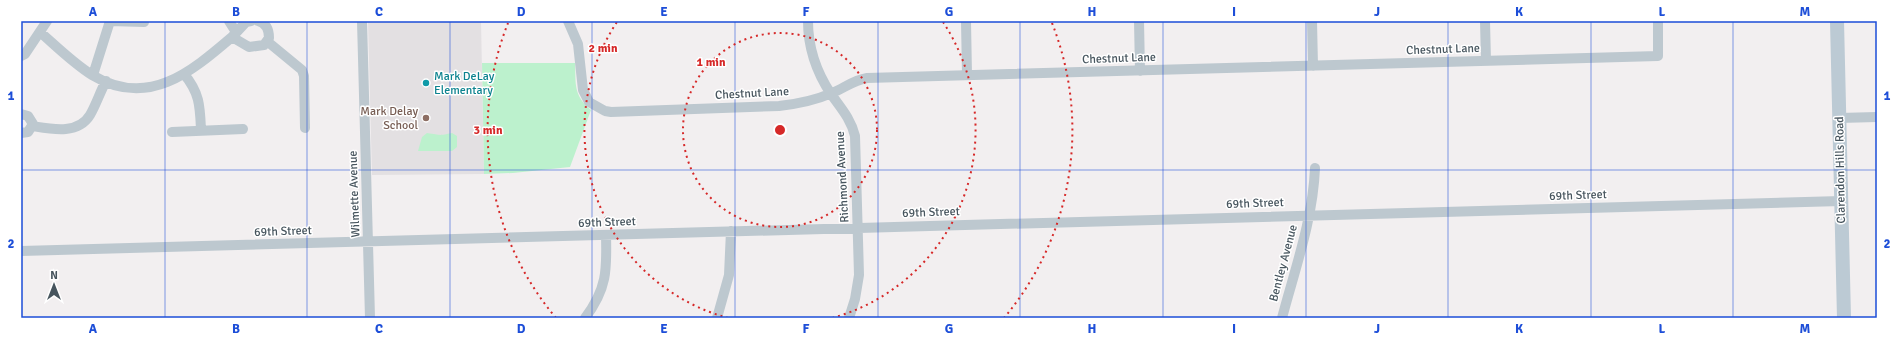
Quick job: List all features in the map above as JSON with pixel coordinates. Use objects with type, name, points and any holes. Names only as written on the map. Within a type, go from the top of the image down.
[{"type":"street","points":[[21,56],[24,54],[47,21]]},
{"type":"street","points":[[93,75],[110,21],[144,22]]},
{"type":"street","points":[[229,21],[234,35],[249,47],[260,47],[268,42]]},
{"type":"street","points":[[37,36],[93,75],[122,86],[144,87],[161,85],[184,74],[234,35],[246,22],[251,21]]},
{"type":"street","name":"Wilmette Avenue","points":[[362,21],[370,318]]},
{"type":"street","name":"Chestnut Lane","points":[[568,21],[578,44],[582,86],[589,102],[605,111],[611,112],[791,105],[831,94],[858,80],[867,78],[1658,56],[1658,21]]},
{"type":"street","name":"Richmond Avenue","points":[[808,21],[812,52],[820,74],[831,94],[848,116],[855,136],[859,275],[855,299],[849,318]]},
{"type":"street","points":[[966,21],[967,76]]},
{"type":"street","points":[[1139,21],[1140,71]]},
{"type":"street","points":[[1312,21],[1313,66]]},
{"type":"street","points":[[1485,21],[1486,61]]},
{"type":"street","name":"Clarendon Hills Road","points":[[1837,21],[1844,318]]},
{"type":"street","points":[[264,22],[269,32],[268,42]]},
{"type":"street","points":[[21,45],[37,36]]},
{"type":"street","points":[[268,42],[302,70],[304,76],[305,128]]},
{"type":"street","points":[[184,74],[198,97],[201,130]]},
{"type":"street","points":[[32,126],[59,129],[76,127],[90,116],[106,81]]},
{"type":"street","points":[[21,114],[26,114],[31,118],[32,126],[28,132],[21,133]]},
{"type":"street","points":[[1839,118],[1877,117]]},
{"type":"street","points":[[172,132],[243,129]]},
{"type":"street","name":"Bentley Avenue","points":[[1282,318],[1309,215],[1313,195],[1315,168]]},
{"type":"street","name":"69th Street","points":[[21,251],[1841,201]]},
{"type":"street","points":[[717,318],[729,275],[731,231]]},
{"type":"street","points":[[585,318],[598,299],[604,284],[606,268],[606,235]]},
{"type":"shaded area","name":"Mark Delay School","points":[[368,21],[481,21],[484,174],[372,175]]},
{"type":"green space","points":[[482,63],[575,63],[578,94],[585,105],[591,110],[570,167],[513,173],[484,174]]},
{"type":"green space","points":[[427,133],[444,135],[452,133],[457,136],[457,147],[452,151],[418,151],[422,137]]},
{"type":"place","name":"Mark DeLay Elementary","points":[[426,83]]},
{"type":"place","name":"Mark Delay School","points":[[426,118]]}]
